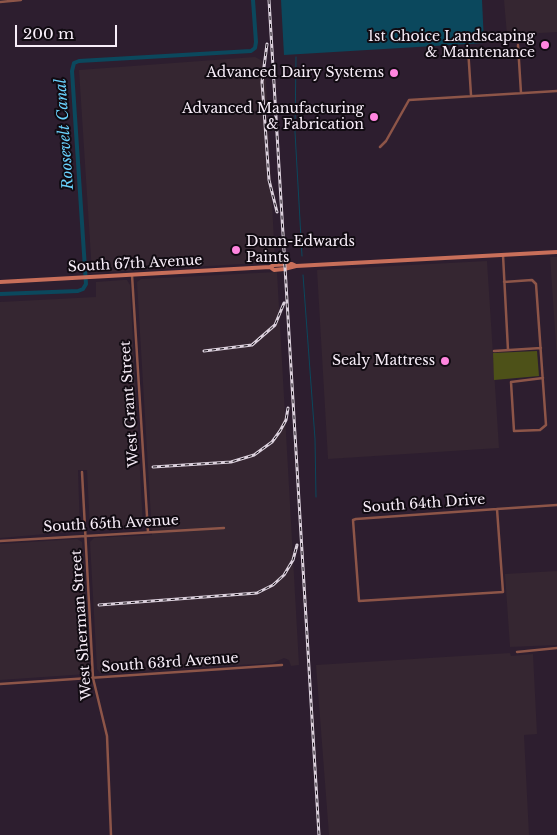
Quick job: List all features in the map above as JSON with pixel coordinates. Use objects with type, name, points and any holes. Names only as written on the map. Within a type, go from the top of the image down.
[{"type":"main road","name":"South 67th Avenue","points":[[0,282],[270,267],[274,264],[292,264],[296,266],[557,252]]},
{"type":"street","points":[[0,2],[21,0]]},
{"type":"street","points":[[518,45],[521,93]]},
{"type":"street","points":[[468,48],[471,95]]},
{"type":"street","points":[[380,147],[386,141],[409,100],[557,91]]},
{"type":"street","points":[[503,255],[508,350]]},
{"type":"street","name":"West Grant Street","points":[[132,275],[148,532]]},
{"type":"street","points":[[504,282],[532,280],[536,284],[541,348],[543,378],[544,428],[514,431],[511,382],[543,378]]},
{"type":"street","points":[[494,352],[541,348]]},
{"type":"street","name":"West Sherman Street","points":[[82,472],[94,678],[107,736],[111,835]]},
{"type":"street","name":"South 64th Drive","points":[[497,509],[503,592],[359,601],[353,520],[497,509],[557,506]]},
{"type":"street","name":"South 65th Avenue","points":[[0,541],[224,528]]},
{"type":"street","points":[[517,652],[557,648]]},
{"type":"street","name":"South 63rd Avenue","points":[[0,684],[85,676],[94,678],[282,665]]},
{"type":"shaded area","points":[[504,0],[557,0],[557,32],[507,35]]},
{"type":"shaded area","points":[[255,57],[265,62],[275,262],[92,273],[79,70]]},
{"type":"shaded area","points":[[550,257],[557,257],[557,359]]},
{"type":"shaded area","points":[[487,261],[499,448],[328,459],[317,270]]},
{"type":"shaded area","points":[[277,272],[299,665],[291,666],[289,660],[284,658],[273,663],[100,673],[97,669],[90,542],[94,538],[152,535],[137,282],[141,279]]},
{"type":"shaded area","points":[[127,280],[130,285],[143,527],[90,531],[87,470],[78,470],[80,531],[0,538],[0,302],[96,297],[96,282]]},
{"type":"shaded area","points":[[77,539],[82,542],[89,672],[87,674],[0,680],[0,544]]},
{"type":"shaded area","points":[[557,571],[557,645],[510,647],[505,574]]},
{"type":"shaded area","points":[[510,653],[511,656],[533,654],[537,734],[524,735],[529,835],[329,835],[316,665]]},
{"type":"green space","points":[[537,351],[539,376],[494,380],[493,353]]},
{"type":"water","points":[[281,0],[482,0],[484,43],[284,55]]},
{"type":"waterway","name":"Roosevelt Canal","points":[[0,294],[78,291],[83,289],[86,284],[72,71],[74,63],[79,61],[251,51],[255,48],[256,42],[253,0]]},
{"type":"waterway","points":[[296,57],[295,132],[302,256]]},
{"type":"waterway","points":[[303,275],[315,439],[316,497]]},
{"type":"railway","points":[[269,0],[319,835]]},
{"type":"railway","points":[[267,44],[262,82],[269,180],[277,212]]},
{"type":"railway","points":[[204,351],[252,345],[275,325],[284,303]]},
{"type":"railway","points":[[153,467],[231,462],[254,455],[272,442],[280,431],[286,420],[288,408]]},
{"type":"railway","points":[[99,605],[257,593],[273,585],[284,575],[293,560],[297,545]]},
{"type":"place","name":"1st Choice Landscaping & Maintenance","points":[[545,45]]},
{"type":"place","name":"Advanced Dairy Systems","points":[[394,73]]},
{"type":"place","name":"Advanced Manufacturing & Fabrication","points":[[374,117]]},
{"type":"place","name":"Dunn-Edwards Paints","points":[[236,250]]},
{"type":"place","name":"Sealy Mattress","points":[[445,361]]}]
